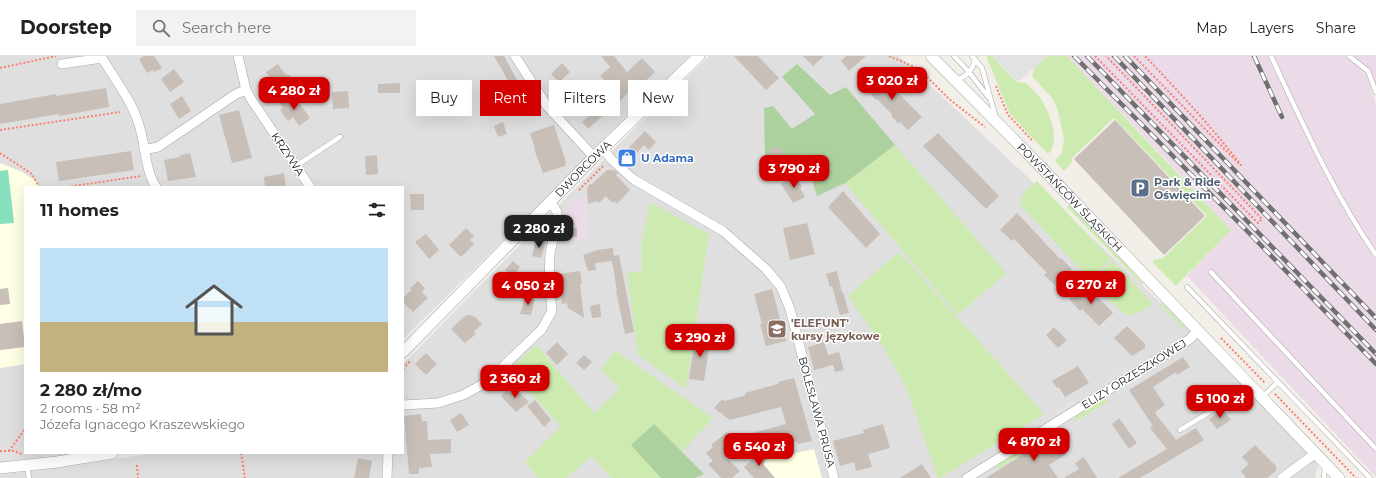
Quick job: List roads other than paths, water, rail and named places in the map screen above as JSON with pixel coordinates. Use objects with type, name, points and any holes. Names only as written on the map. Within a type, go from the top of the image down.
[{"type":"street","name":"KRZYWA","points":[[238,56],[246,90],[309,186]]},
{"type":"street","points":[[515,56],[547,106],[594,157]]},
{"type":"street","name":"DWORCOWA","points":[[404,351],[594,157],[699,56]]},
{"type":"street","name":"POWSTAŃCÓW ŚLĄSKICH","points":[[931,56],[998,123],[1339,478]]},
{"type":"street","points":[[60,60],[102,58],[134,111],[142,134],[150,174],[156,186]]},
{"type":"street","points":[[144,150],[158,147],[236,94],[246,90]]},
{"type":"street","name":"BOLESŁAWA PRUSA","points":[[603,150],[633,179],[723,231],[766,269],[781,286],[790,309],[834,478]]},
{"type":"street","points":[[404,405],[438,403],[463,395],[487,382],[542,329],[552,311],[549,279],[550,254],[557,221],[557,212],[550,202]]},
{"type":"street","name":"ELIZY ORZESZKOWEJ","points":[[967,478],[1190,339],[1198,330]]},
{"type":"street","points":[[1282,478],[1316,453]]},
{"type":"street","points":[[0,468],[28,466],[79,456],[101,454]]},
{"type":"street","points":[[387,478],[388,454]]},
{"type":"lane","points":[[954,56],[969,72],[991,101]]},
{"type":"lane","points":[[1271,56],[1334,186],[1376,255]]},
{"type":"lane","points":[[1349,56],[1368,71],[1376,92]]},
{"type":"lane","points":[[954,80],[961,79],[969,72],[974,64],[973,58]]},
{"type":"lane","points":[[973,58],[982,68],[998,123]]},
{"type":"lane","points":[[296,166],[340,137]]},
{"type":"lane","points":[[1211,272],[1376,449]]},
{"type":"lane","points":[[1187,287],[1370,478]]},
{"type":"lane","points":[[1262,397],[1278,382]]},
{"type":"lane","points":[[1180,430],[1253,387]]},
{"type":"lane","points":[[1324,478],[1325,462]]},
{"type":"lane","points":[[28,466],[29,478]]},
{"type":"railway","points":[[1074,56],[1376,364]]},
{"type":"railway","points":[[1087,56],[1376,354]]},
{"type":"railway","points":[[1114,56],[1376,330]]},
{"type":"railway","points":[[1125,56],[1376,318]]},
{"type":"railway","points":[[1254,56],[1282,117]]},
{"type":"place","name":"U Adama","points":[[627,158]]},
{"type":"place","name":"Park & Ride Oświęcim","points":[[1140,188]]},
{"type":"place","name":"'ELEFUNT' kursy językowe","points":[[777,329]]}]
